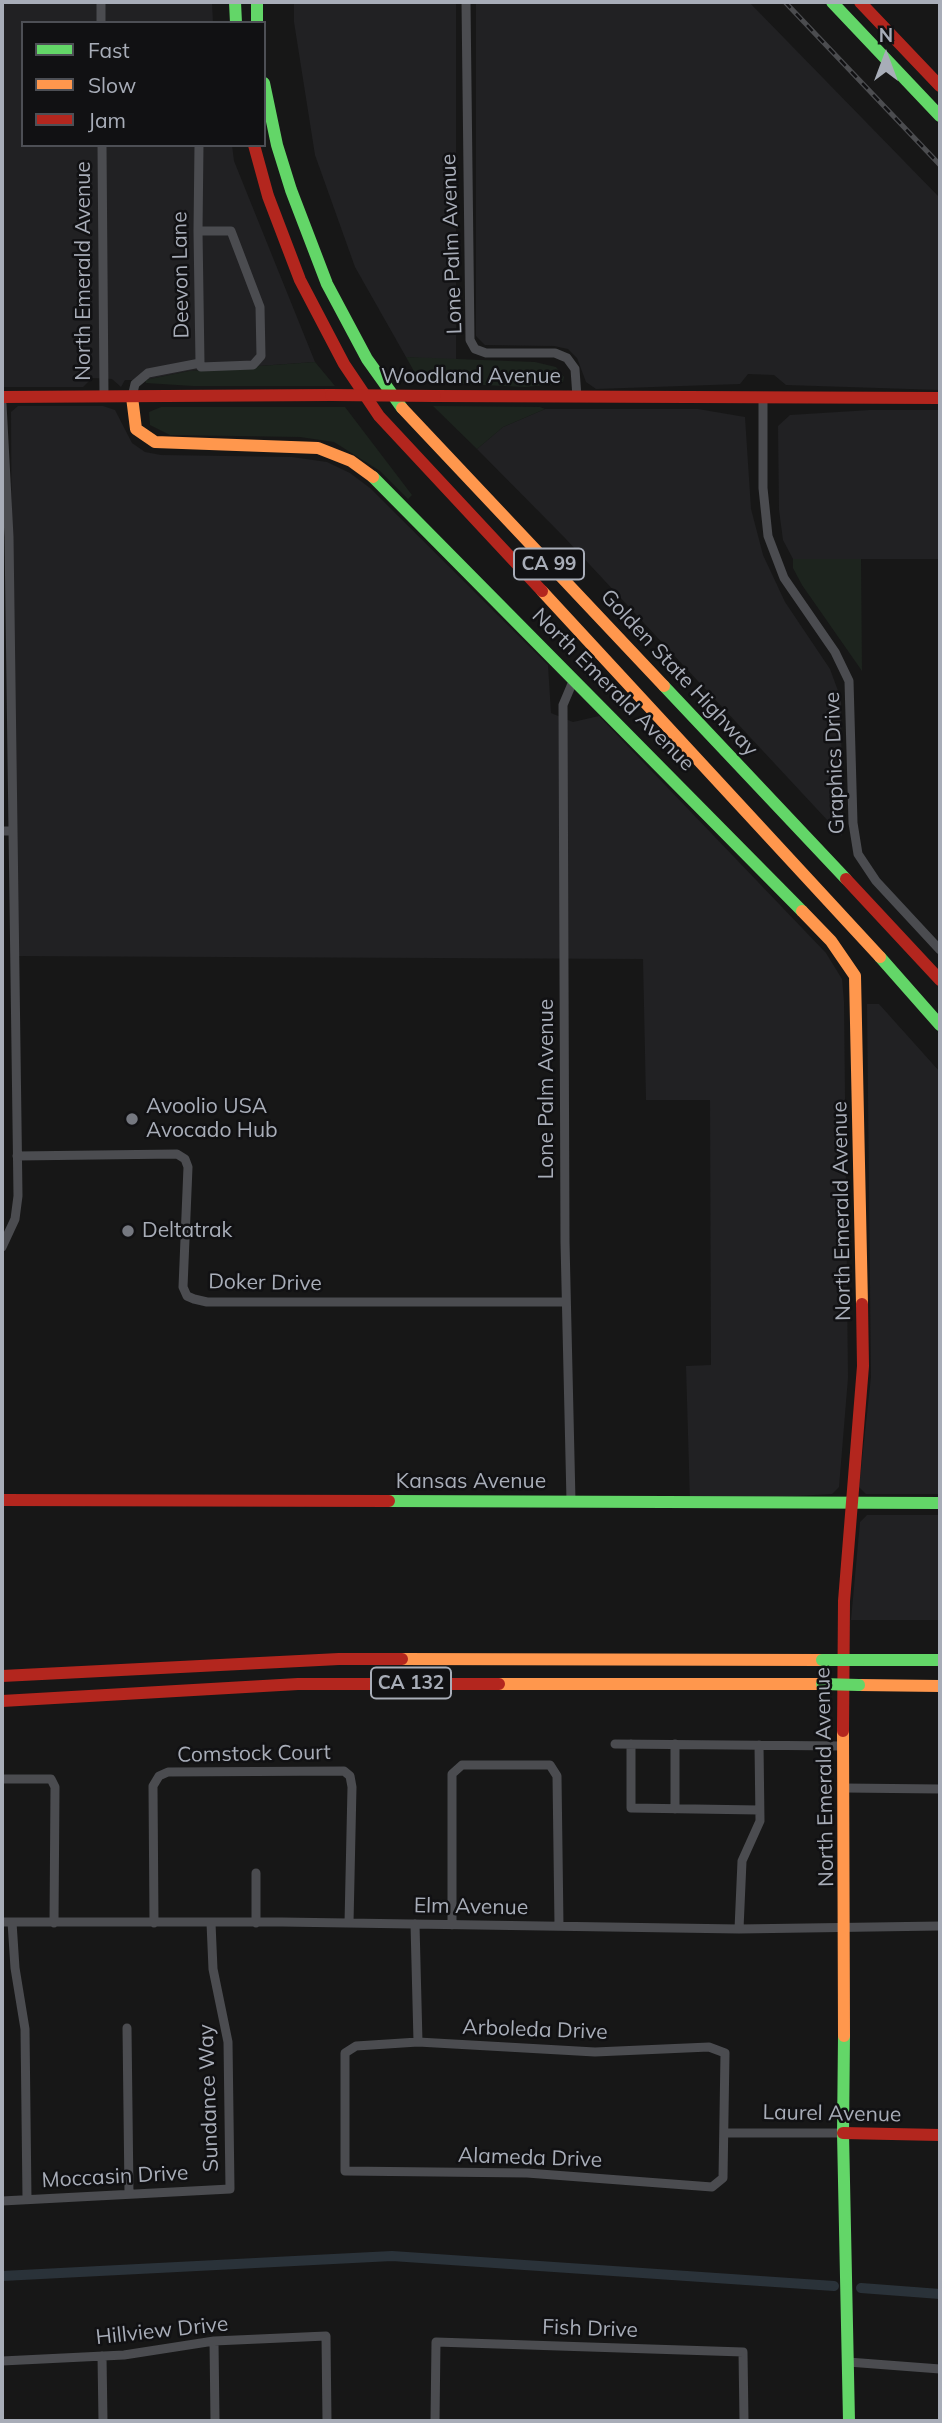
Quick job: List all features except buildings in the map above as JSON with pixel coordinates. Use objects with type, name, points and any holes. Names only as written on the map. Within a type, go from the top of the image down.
[{"type":"main road","points":[[236,2],[236,21]]},
{"type":"main road","points":[[257,2],[257,21]]},
{"type":"main road","points":[[832,2],[940,116]]},
{"type":"main road","points":[[860,2],[940,86]]},
{"type":"main road","name":"Golden State Highway","points":[[266,93],[277,145],[291,190],[327,284],[367,359],[402,408],[940,980]]},
{"type":"main road","name":"CA 99","points":[[255,147],[268,196],[300,280],[344,364],[379,416],[857,930],[940,1025]]},
{"type":"main road","name":"Woodland Avenue","points":[[2,397],[940,398]]},
{"type":"main road","name":"North Emerald Avenue","points":[[132,397],[136,429],[155,442],[303,446],[329,452],[362,468],[831,941],[855,976],[861,1134],[863,1366],[844,1601],[844,2133],[849,2421]]},
{"type":"main road","name":"Kansas Avenue","points":[[2,1500],[940,1503]]},
{"type":"main road","name":"CA 132","points":[[2,1676],[314,1660],[940,1660]]},
{"type":"main road","name":"CA 132","points":[[2,1701],[298,1684],[940,1686]]},
{"type":"main road","name":"Laurel Avenue","points":[[844,2133],[940,2135]]},
{"type":"street","points":[[101,2],[101,21]]},
{"type":"street","name":"Lone Palm Avenue","points":[[466,2],[470,340],[475,349],[485,353],[555,353],[567,358],[575,369],[577,397]]},
{"type":"street","name":"North Emerald Avenue","points":[[102,147],[104,397]]},
{"type":"street","name":"Deevon Lane","points":[[132,397],[135,384],[148,373],[200,363],[199,147]]},
{"type":"street","points":[[198,231],[231,230],[260,307],[263,339],[261,356],[253,365],[201,367],[200,363]]},
{"type":"street","name":"Graphics Drive","points":[[763,397],[763,488],[768,536],[784,578],[835,652],[849,681],[853,823],[858,853],[876,881],[940,950]]},
{"type":"street","points":[[2,404],[9,537],[17,1156],[17,1208],[2,1247]]},
{"type":"street","name":"Lone Palm Avenue","points":[[571,1501],[566,1302],[563,705],[574,679]]},
{"type":"street","points":[[2,831],[13,831]]},
{"type":"street","name":"Doker Drive","points":[[17,1156],[177,1154],[185,1159],[188,1167],[183,1287],[187,1296],[194,1299],[206,1302],[566,1302]]},
{"type":"street","points":[[615,1744],[843,1745]]},
{"type":"street","points":[[631,1744],[631,1808],[759,1810]]},
{"type":"street","points":[[675,1744],[675,1809]]},
{"type":"street","points":[[739,1928],[741,1866],[758,1829],[759,1745]]},
{"type":"street","points":[[452,1925],[452,1773],[462,1765],[550,1765],[557,1776],[559,1926]]},
{"type":"street","name":"Comstock Court","points":[[154,1923],[153,1786],[159,1776],[168,1772],[344,1771],[350,1776],[352,1787],[349,1923]]},
{"type":"street","points":[[2,1779],[51,1779],[54,1787],[54,1923]]},
{"type":"street","points":[[844,1788],[940,1789]]},
{"type":"street","points":[[256,1873],[256,1923]]},
{"type":"street","name":"Elm Avenue","points":[[2,1922],[739,1928],[940,1926]]},
{"type":"street","points":[[12,1922],[15,1968],[24,2029],[27,2199]]},
{"type":"street","name":"Sundance Way","points":[[211,1923],[213,1969],[228,2042],[230,2189]]},
{"type":"street","points":[[415,1924],[418,2042]]},
{"type":"street","points":[[127,2028],[129,2194]]},
{"type":"street","name":"Arboleda Drive","points":[[345,2171],[345,2053],[356,2046],[418,2042],[594,2052],[709,2047],[724,2053],[724,2133]]},
{"type":"street","name":"Laurel Avenue","points":[[724,2133],[844,2133]]},
{"type":"street","name":"Alameda Drive","points":[[345,2171],[527,2174],[712,2187],[723,2178],[724,2133]]},
{"type":"street","name":"Moccasin Drive","points":[[2,2201],[230,2189]]},
{"type":"street","name":"Hillview Drive","points":[[2,2361],[147,2353],[215,2341],[326,2336],[327,2421]]},
{"type":"street","points":[[215,2341],[215,2421]]},
{"type":"street","name":"Fish Drive","points":[[435,2421],[436,2342],[743,2352],[744,2421]]},
{"type":"street","points":[[102,2356],[103,2421]]},
{"type":"street","points":[[848,2362],[940,2369]]},
{"type":"shaded area","points":[[2,2],[212,2],[213,21],[21,21],[21,147],[232,147],[234,161],[315,362],[189,371],[145,380],[125,380],[121,387],[112,379],[92,378],[83,387],[2,387]]},
{"type":"shaded area","points":[[294,2],[456,2],[456,361],[406,357],[355,267],[315,155],[294,22]]},
{"type":"shaded area","points":[[476,2],[749,2],[940,198],[940,390],[786,385],[774,375],[748,374],[740,384],[596,389],[586,382],[577,358],[568,349],[554,346],[485,345],[476,336]]},
{"type":"shaded area","points":[[406,357],[535,362],[556,367],[564,377],[563,382],[557,384],[525,387],[420,382]]},
{"type":"shaded area","points":[[315,362],[335,386],[193,386],[146,383],[145,380],[189,371]]},
{"type":"shaded area","points":[[18,406],[103,406],[115,410],[132,443],[145,452],[161,455],[292,457],[327,462],[350,473],[370,488],[548,665],[551,713],[573,722],[599,716],[826,953],[842,979],[844,1002],[848,1378],[839,1487],[832,1494],[690,1502],[686,1366],[711,1365],[710,1100],[646,1100],[643,959],[14,956],[11,412]]},
{"type":"shaded area","points":[[433,406],[545,409],[503,427],[477,449]]},
{"type":"shaded area","points":[[161,407],[345,407],[412,495],[408,499],[380,471],[334,442],[300,437],[170,435],[150,425],[149,412]]},
{"type":"shaded area","points":[[545,409],[698,409],[745,417],[751,509],[763,555],[785,602],[830,669],[841,699],[842,836],[564,537],[477,449],[503,427]]},
{"type":"shaded area","points":[[870,410],[940,410],[940,559],[793,559],[783,540],[779,510],[778,426],[790,415]]},
{"type":"shaded area","points":[[793,559],[861,559],[862,671],[802,585],[793,568]]},
{"type":"shaded area","points":[[867,1004],[879,1004],[940,1072],[940,1494],[866,1494],[859,1487],[871,1377]]},
{"type":"shaded area","points":[[867,1515],[940,1515],[940,1620],[851,1620],[860,1522]]},
{"type":"waterway","points":[[2,2276],[392,2256],[834,2286]]},
{"type":"waterway","points":[[861,2288],[940,2294]]},
{"type":"railway","points":[[785,2],[940,165]]},
{"type":"traffic: fast","points":[[235,2],[236,21]]},
{"type":"traffic: fast","points":[[257,2],[257,21]]},
{"type":"traffic: fast","points":[[832,2],[940,116]]},
{"type":"traffic: fast","points":[[266,93],[277,145],[291,190],[327,284],[367,359],[402,408]]},
{"type":"traffic: fast","points":[[373,477],[802,911]]},
{"type":"traffic: fast","points":[[664,686],[846,879]]},
{"type":"traffic: fast","points":[[880,957],[940,1025]]},
{"type":"traffic: fast","points":[[389,1501],[940,1503]]},
{"type":"traffic: fast","points":[[822,1660],[859,1660]]},
{"type":"traffic: fast","points":[[859,1660],[940,1660]]},
{"type":"traffic: fast","points":[[822,1684],[859,1685]]},
{"type":"traffic: fast","points":[[844,2036],[843,2133],[849,2421]]},
{"type":"traffic: slow","points":[[132,397],[136,429],[155,442],[318,448],[351,461],[373,477]]},
{"type":"traffic: slow","points":[[402,408],[664,686]]},
{"type":"traffic: slow","points":[[542,591],[880,957]]},
{"type":"traffic: slow","points":[[802,911],[831,941],[855,976],[862,1304]]},
{"type":"traffic: slow","points":[[402,1659],[822,1660]]},
{"type":"traffic: slow","points":[[499,1684],[822,1684]]},
{"type":"traffic: slow","points":[[859,1685],[940,1686]]},
{"type":"traffic: slow","points":[[843,1731],[844,2036]]},
{"type":"traffic: jam","points":[[860,2],[940,86]]},
{"type":"traffic: jam","points":[[255,147],[268,196],[300,280],[344,364],[379,416],[542,591]]},
{"type":"traffic: jam","points":[[2,397],[331,395]]},
{"type":"traffic: jam","points":[[331,395],[435,396]]},
{"type":"traffic: jam","points":[[435,396],[940,398]]},
{"type":"traffic: jam","points":[[846,879],[940,980]]},
{"type":"traffic: jam","points":[[843,1731],[844,1601],[863,1366],[862,1304]]},
{"type":"traffic: jam","points":[[2,1500],[389,1501]]},
{"type":"traffic: jam","points":[[2,1676],[339,1659],[402,1659]]},
{"type":"traffic: jam","points":[[2,1701],[298,1684],[499,1684]]},
{"type":"traffic: jam","points":[[843,2133],[940,2135]]},
{"type":"place","name":"Avoolio USA Avocado Hub","points":[[132,1119]]},
{"type":"place","name":"Deltatrak","points":[[128,1231]]}]
